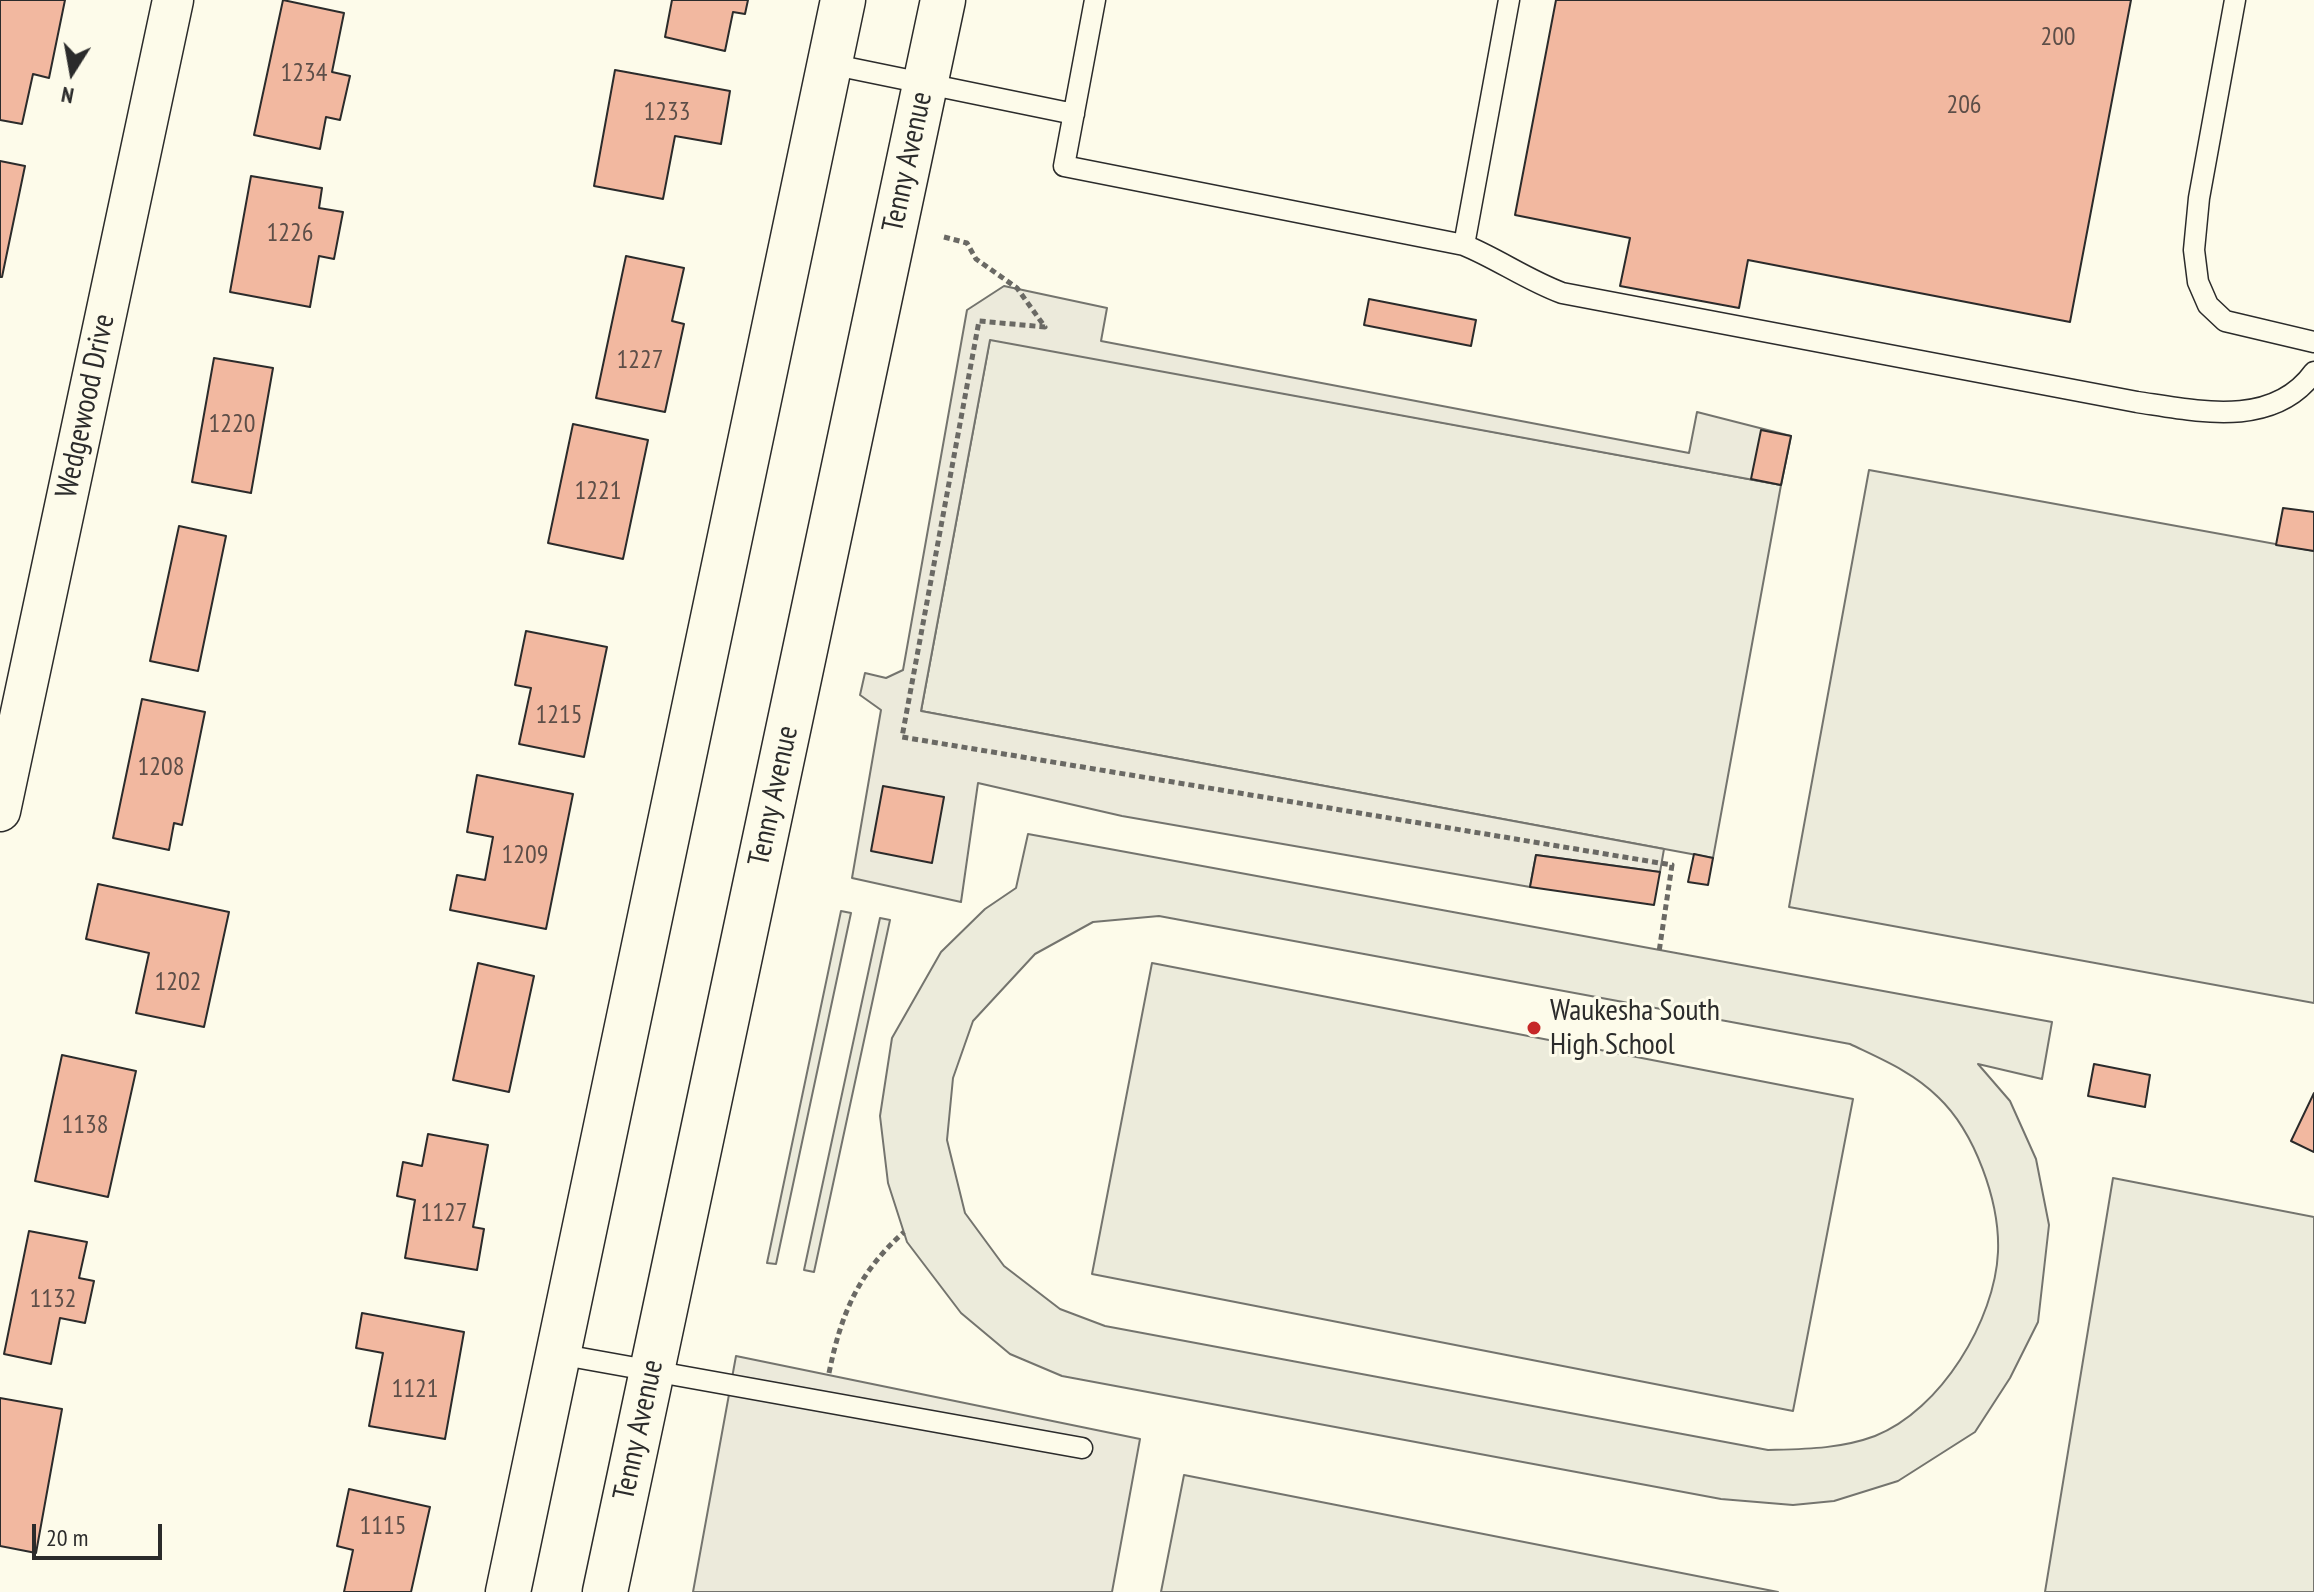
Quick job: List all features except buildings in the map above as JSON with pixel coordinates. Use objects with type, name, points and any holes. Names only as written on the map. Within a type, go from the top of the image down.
[{"type":"street","name":"Wedgewood Drive","points":[[0,811],[173,0]]},
{"type":"street","points":[[508,1592],[843,0]]},
{"type":"street","name":"Tenny Avenue","points":[[605,1592],[943,0]]},
{"type":"lane","points":[[1095,0],[1064,166],[1464,245],[1493,257],[1528,280],[1562,293],[2190,410],[2246,411],[2279,404],[2303,388],[2314,372]]},
{"type":"lane","points":[[1464,245],[1509,0]]},
{"type":"lane","points":[[2235,0],[2199,198],[2194,250],[2198,282],[2208,305],[2225,321],[2314,342]]},
{"type":"lane","points":[[830,64],[1074,114]]},
{"type":"lane","points":[[558,1354],[1082,1448]]},
{"type":"path","points":[[944,237],[967,243],[976,259],[1017,288],[1045,327],[979,321],[902,737],[1672,865],[1659,952]]},
{"type":"path","points":[[823,1401],[834,1348],[853,1294],[876,1257],[904,1232]]},
{"type":"shaded area","points":[[1004,286],[1107,308],[1101,341],[1689,453],[1697,412],[1791,436],[1781,485],[990,340],[921,711],[1664,849],[1660,872],[1536,855],[1530,887],[1122,816],[978,783],[961,902],[852,878],[881,710],[860,695],[865,673],[886,678],[903,670],[967,310]]},
{"type":"shaded area","points":[[990,339],[1781,485],[1713,858],[921,711]]},
{"type":"shaded area","points":[[1869,470],[2314,551],[2314,1003],[1789,907]]},
{"type":"shaded area","points":[[1028,834],[2052,1022],[2042,1079],[1978,1064],[2010,1101],[2036,1159],[2049,1225],[2038,1322],[2010,1378],[1975,1432],[1898,1481],[1834,1501],[1793,1505],[1721,1499],[1062,1376],[1010,1354],[961,1313],[907,1242],[888,1183],[880,1116],[892,1038],[941,952],[985,909],[1016,888]],"holes":[[[1159,916],[1850,1044],[1918,1080],[1951,1112],[1974,1148],[1983,1169],[1995,1212],[1998,1252],[1987,1306],[1960,1360],[1942,1384],[1922,1406],[1875,1436],[1822,1448],[1768,1450],[1105,1326],[1060,1309],[1004,1266],[965,1213],[947,1140],[953,1078],[973,1021],[1035,954],[1093,922]]]},
{"type":"shaded area","points":[[841,911],[851,913],[776,1264],[767,1263]]},
{"type":"shaded area","points":[[880,918],[890,920],[814,1272],[804,1270]]},
{"type":"shaded area","points":[[1152,963],[1853,1099],[1793,1411],[1092,1274]]},
{"type":"shaded area","points":[[2113,1178],[2314,1217],[2314,1592],[2045,1592]]},
{"type":"shaded area","points":[[736,1356],[1140,1439],[1112,1592],[693,1592]]},
{"type":"shaded area","points":[[1184,1475],[1778,1592],[1161,1592]]},
{"type":"place","name":"Waukesha South High School","points":[[1534,1028]]}]
